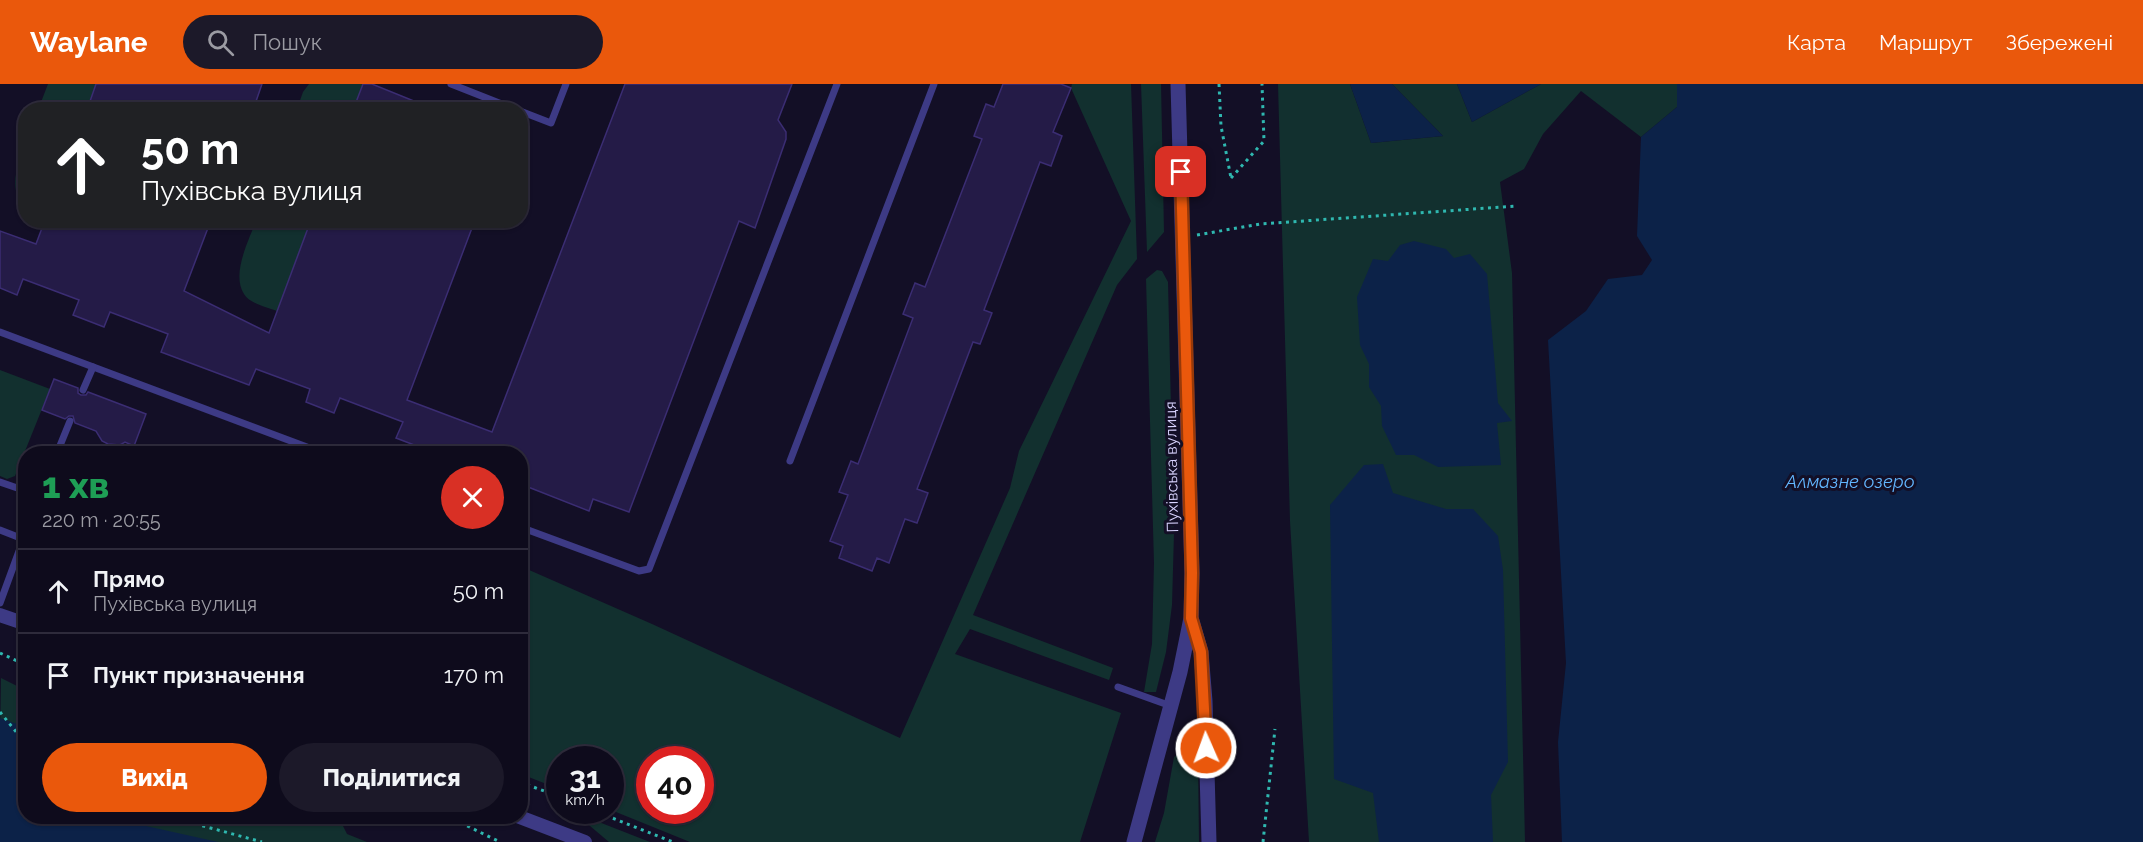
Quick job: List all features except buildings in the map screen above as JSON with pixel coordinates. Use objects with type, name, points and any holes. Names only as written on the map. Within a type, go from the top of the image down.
[{"type":"street","name":"Пухівська вулиця","points":[[1134,842],[1171,706],[1191,618],[1192,573],[1178,84]]},
{"type":"street","points":[[0,615],[18,621]]},
{"type":"street","points":[[1191,618],[1201,652],[1205,701],[1209,842]]},
{"type":"street","points":[[528,820],[585,842]]},
{"type":"lane","points":[[451,84],[498,102]]},
{"type":"lane","points":[[528,114],[551,123],[566,84]]},
{"type":"lane","points":[[528,530],[639,571],[649,569],[837,84]]},
{"type":"lane","points":[[790,461],[934,84]]},
{"type":"lane","points":[[0,332],[304,446]]},
{"type":"lane","points":[[83,390],[93,367]]},
{"type":"lane","points":[[60,446],[70,421]]},
{"type":"lane","points":[[0,482],[18,488]]},
{"type":"lane","points":[[0,530],[18,534]]},
{"type":"lane","points":[[0,603],[18,553]]},
{"type":"lane","points":[[1118,687],[1171,706]]},
{"type":"path","points":[[1219,84],[1221,126],[1231,178],[1264,141],[1262,84]]},
{"type":"path","points":[[1183,238],[1260,224],[1517,206]]},
{"type":"path","points":[[0,653],[18,661]]},
{"type":"path","points":[[0,712],[18,734]]},
{"type":"path","points":[[1263,842],[1275,729]]},
{"type":"path","points":[[528,785],[546,792]]},
{"type":"path","points":[[624,823],[673,842]]},
{"type":"path","points":[[196,824],[262,842]]},
{"type":"path","points":[[464,824],[501,842]]},
{"type":"green space","points":[[48,84],[96,84],[90,102],[41,102]]},
{"type":"green space","points":[[309,84],[363,84],[356,102],[299,102]]},
{"type":"green space","points":[[1072,84],[1131,84],[1137,259],[1117,285],[973,615],[1113,668],[1109,680],[970,629],[955,654],[1121,713],[1080,842],[690,842],[646,824],[714,824],[714,746],[636,746],[636,820],[624,815],[624,746],[546,746],[546,784],[528,777],[528,570],[900,738],[1010,488],[1019,451],[1131,221],[1071,88]]},
{"type":"green space","points":[[1141,84],[1161,84],[1164,232],[1147,252]]},
{"type":"green space","points":[[1278,84],[1350,84],[1371,143],[1443,136],[1392,84],[1457,84],[1472,122],[1541,84],[1677,84],[1677,107],[1641,137],[1581,91],[1543,134],[1524,169],[1500,182],[1512,273],[1525,842],[1309,842],[1290,521]]},
{"type":"green space","points":[[18,166],[18,197],[15,185]]},
{"type":"green space","points":[[253,228],[308,228],[277,311],[250,300],[240,286],[240,267]]},
{"type":"green space","points":[[1157,270],[1162,271],[1168,282],[1174,533],[1172,605],[1166,652],[1156,692],[1144,692],[1152,644],[1154,563],[1146,279]]},
{"type":"green space","points":[[0,370],[50,389],[27,446],[18,446],[18,469],[15,476],[7,479],[0,476]]},
{"type":"green space","points":[[1,678],[18,686],[18,751],[0,742]]},
{"type":"green space","points":[[1189,745],[1198,755],[1199,842],[1155,842],[1164,813],[1174,757]]},
{"type":"green space","points":[[120,824],[342,824],[347,834],[367,842],[153,842]]},
{"type":"green space","points":[[588,824],[604,824],[650,842],[609,842]]},
{"type":"water","points":[[1350,84],[1392,84],[1443,136],[1371,143]]},
{"type":"water","points":[[1457,84],[1541,84],[1472,122]]},
{"type":"water","name":"Алмазне озеро","points":[[1677,84],[2143,84],[2143,842],[1562,842],[1558,742],[1566,663],[1548,340],[1586,311],[1608,279],[1642,275],[1652,260],[1637,236],[1641,137],[1677,107]]},
{"type":"water","points":[[1414,241],[1446,249],[1454,258],[1470,254],[1487,274],[1498,403],[1512,421],[1497,423],[1501,465],[1438,467],[1414,455],[1396,455],[1382,426],[1381,406],[1369,387],[1369,364],[1360,345],[1357,297],[1373,259],[1388,261],[1400,245]]},
{"type":"water","points":[[1383,464],[1393,493],[1446,509],[1473,509],[1498,536],[1503,570],[1508,762],[1491,795],[1493,842],[1379,842],[1373,793],[1334,779],[1330,505],[1364,465]]},
{"type":"water","points":[[0,718],[18,724],[18,824],[144,824],[218,842],[0,842]]},
{"type":"route","points":[[1181,172],[1192,573],[1191,618],[1201,652],[1206,748]]}]
